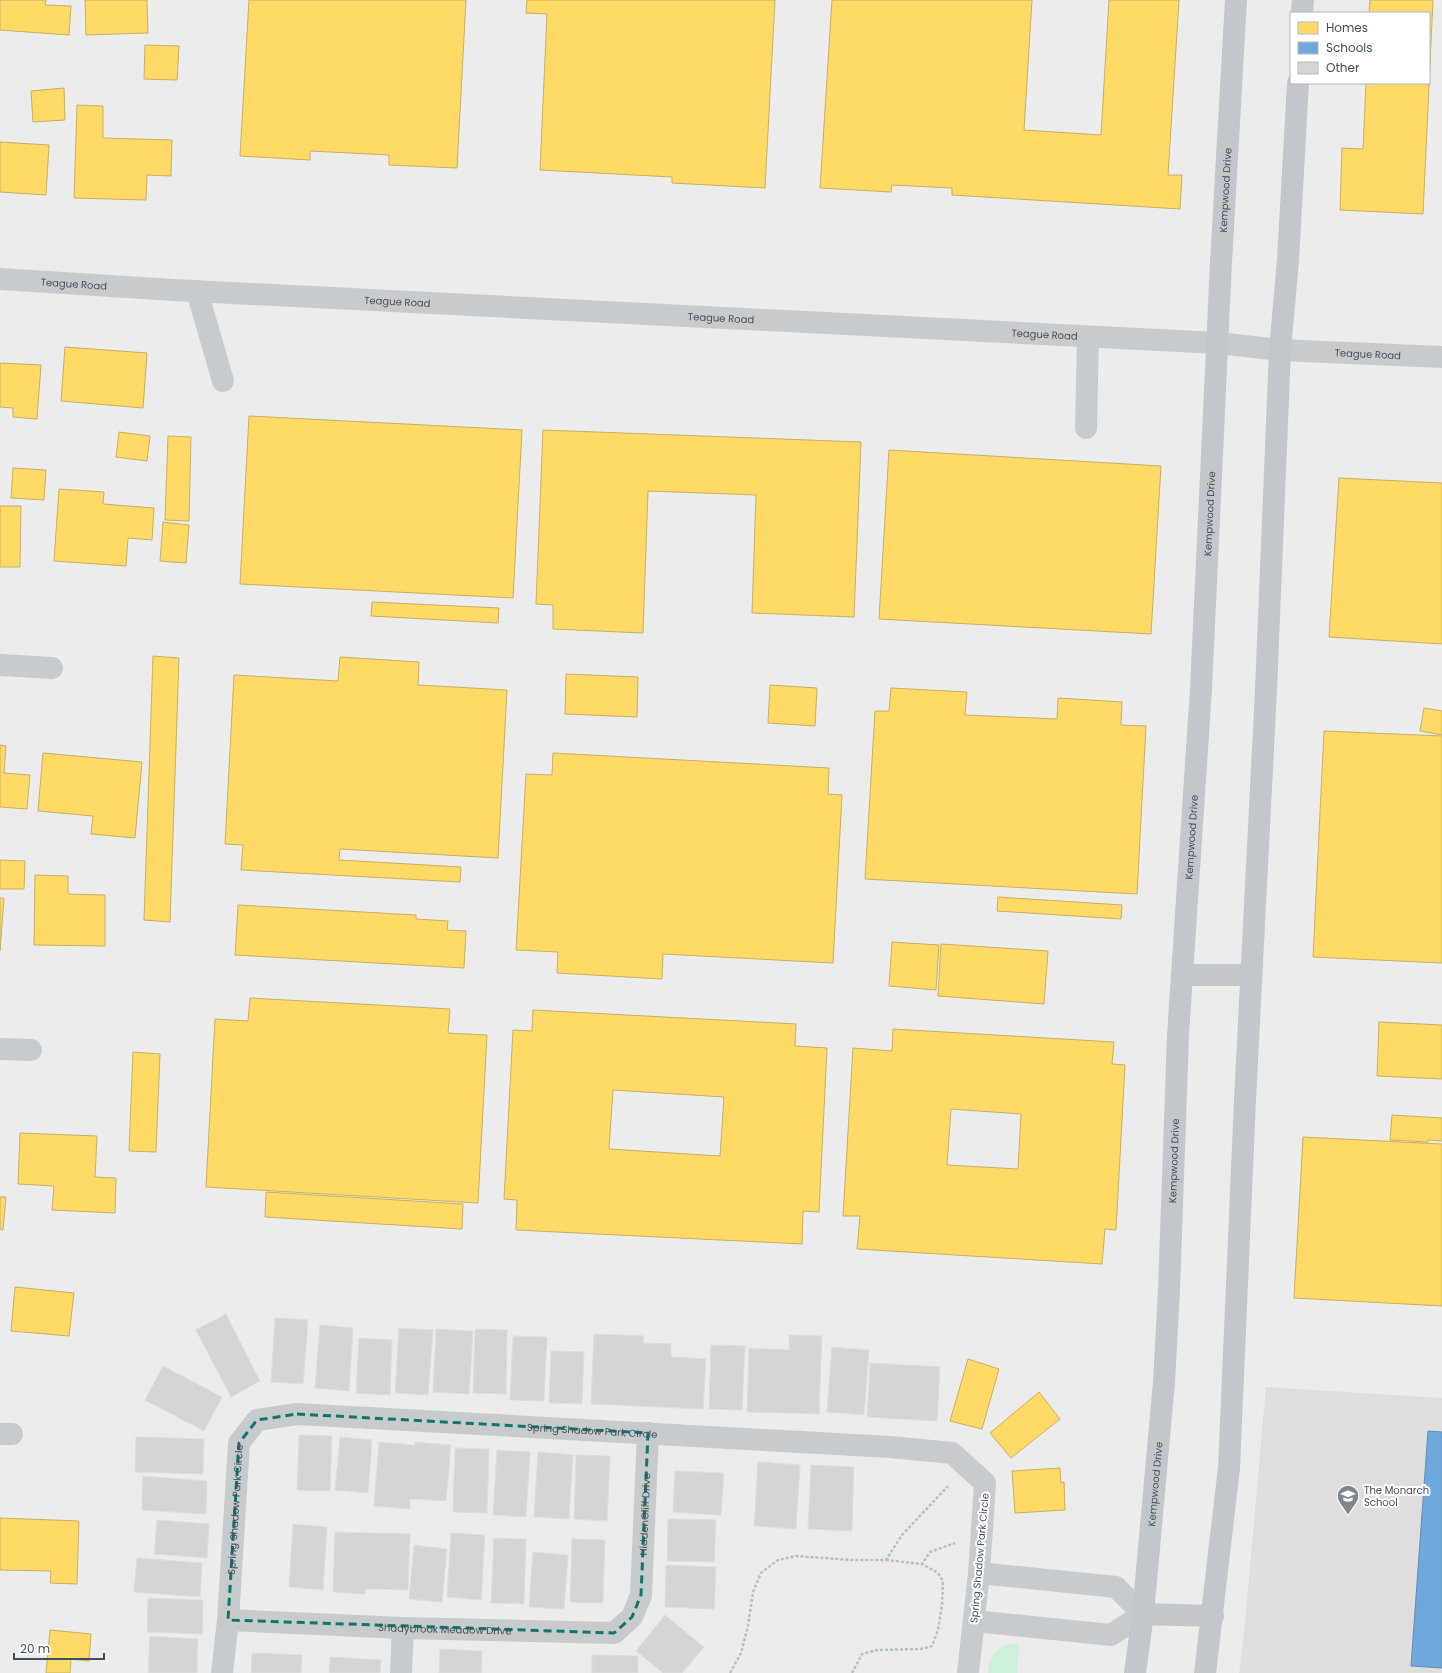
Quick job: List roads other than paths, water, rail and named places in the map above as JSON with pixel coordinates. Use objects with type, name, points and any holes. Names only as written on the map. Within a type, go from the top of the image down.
[{"type":"main road","name":"Kempwood Drive","points":[[1135,1673],[1143,1614],[1164,1382],[1170,1290],[1178,1036],[1201,689],[1221,262],[1236,0]]},
{"type":"main road","points":[[1302,12],[1303,0]]},
{"type":"main road","points":[[1205,1673],[1213,1616],[1229,1460],[1266,682],[1280,350],[1288,260],[1298,84]]},
{"type":"main road","points":[[1182,975],[1252,975]]},
{"type":"main road","points":[[1143,1614],[1213,1616]]},
{"type":"street","name":"Teague Road","points":[[0,279],[197,291],[1088,338],[1218,343],[1280,350],[1442,356]]},
{"type":"street","points":[[197,291],[223,381]]},
{"type":"street","points":[[1086,428],[1088,338]]},
{"type":"street","points":[[0,665],[52,668]]},
{"type":"street","points":[[0,1049],[31,1050]]},
{"type":"street","name":"Spring Shadow Park Circle","points":[[222,1673],[228,1620],[239,1443],[256,1420],[297,1414],[890,1447],[952,1453],[985,1483],[980,1573],[968,1673]]},
{"type":"street","name":"HiddenCliff Drive","points":[[641,1595],[648,1433]]},
{"type":"street","points":[[974,1621],[1111,1635],[1143,1614],[1116,1587],[980,1573]]},
{"type":"street","name":"Shadybrook Meadow Drive","points":[[228,1620],[403,1628],[614,1633],[632,1617],[641,1595]]},
{"type":"street","points":[[401,1673],[403,1628]]},
{"type":"place","name":"The Monarch School","points":[[1348,1516]]}]
